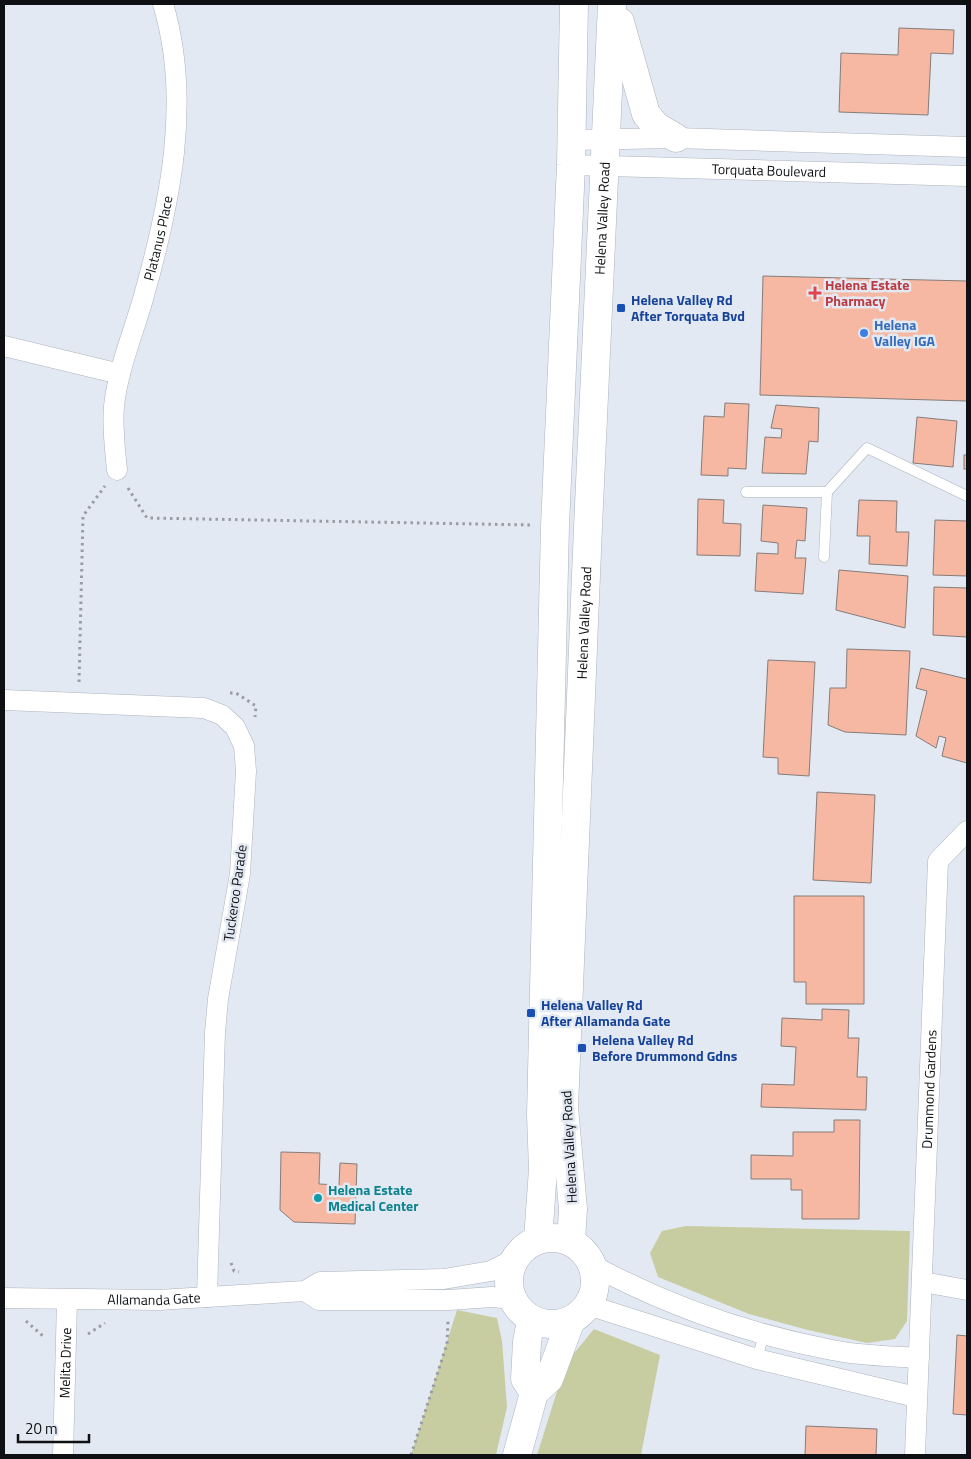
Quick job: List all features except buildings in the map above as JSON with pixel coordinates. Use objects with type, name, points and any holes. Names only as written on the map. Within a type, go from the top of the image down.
[{"type":"street","name":"Platanus Place","points":[[117,470],[114,406],[120,374],[143,299],[168,197],[176,132],[175,77],[169,23],[164,4]]},
{"type":"street","name":"Helena Valley Road","points":[[538,1240],[543,1169],[541,1115],[555,526],[571,152],[574,4]]},
{"type":"street","points":[[614,4],[646,114],[656,126],[676,138]]},
{"type":"street","name":"Helena Valley Road","points":[[571,1242],[573,1209],[564,1107],[604,166],[614,4]]},
{"type":"street","name":"Torquata Boulevard","points":[[571,152],[606,139],[676,138],[967,147]]},
{"type":"street","name":"Torquata Boulevard","points":[[571,152],[604,166],[967,176]]},
{"type":"street","points":[[4,346],[120,374]]},
{"type":"street","name":"Tuckeroo Parade","points":[[4,700],[204,708],[222,715],[235,727],[244,746],[246,771],[240,874],[214,1032],[207,1297]]},
{"type":"street","name":"Drummond Gardens","points":[[915,1455],[938,861],[967,831]]},
{"type":"street","points":[[517,1455],[534,1393],[549,1380],[580,1313],[595,1286],[592,1265],[583,1250],[571,1242],[558,1238],[538,1240],[525,1248],[515,1259],[509,1278],[513,1299],[531,1320],[551,1325],[580,1313],[757,1359],[916,1397]]},
{"type":"street","name":"Allamanda Gate","points":[[4,1298],[67,1301],[159,1300],[305,1291],[320,1282],[444,1279],[492,1272],[515,1259]]},
{"type":"street","points":[[592,1265],[637,1289],[764,1334],[834,1351],[919,1358]]},
{"type":"street","points":[[923,1282],[967,1290]]},
{"type":"street","name":"Allamanda Gate","points":[[305,1291],[319,1300],[449,1300],[492,1297],[513,1299]]},
{"type":"street","name":"Melita Drive","points":[[63,1455],[67,1301]]},
{"type":"street","points":[[531,1320],[527,1342],[525,1379],[534,1393]]},
{"type":"lane","points":[[824,557],[827,492],[867,448],[967,496]]},
{"type":"lane","points":[[746,492],[827,492]]},
{"type":"lane","points":[[757,1359],[764,1334]]},
{"type":"path","points":[[79,703],[83,516],[117,470],[147,518],[555,526]]},
{"type":"path","points":[[411,1455],[447,1344],[449,1300]]},
{"type":"path","points":[[20,1317],[33,1325],[47,1340]]},
{"type":"path","points":[[86,1336],[101,1324],[110,1322]]},
{"type":"green space","points":[[686,1226],[910,1231],[907,1321],[895,1339],[867,1343],[749,1314],[658,1277],[650,1253],[662,1231]]},
{"type":"green space","points":[[457,1310],[497,1318],[502,1341],[507,1407],[496,1455],[411,1455]]},
{"type":"green space","points":[[594,1329],[660,1355],[641,1455],[537,1455],[566,1363]]},
{"type":"place","name":"Helena Estate Pharmacy","points":[[815,293]]},
{"type":"place","name":"Helena Valley Rd After Torquata Bvd","points":[[621,308]]},
{"type":"place","name":"Helena Valley IGA","points":[[864,333]]},
{"type":"place","name":"Helena Valley Rd After Allamanda Gate","points":[[531,1013]]},
{"type":"place","name":"Helena Valley Rd Before Drummond Gdns","points":[[582,1048]]},
{"type":"place","name":"Helena Estate Medical Center","points":[[318,1198]]}]
